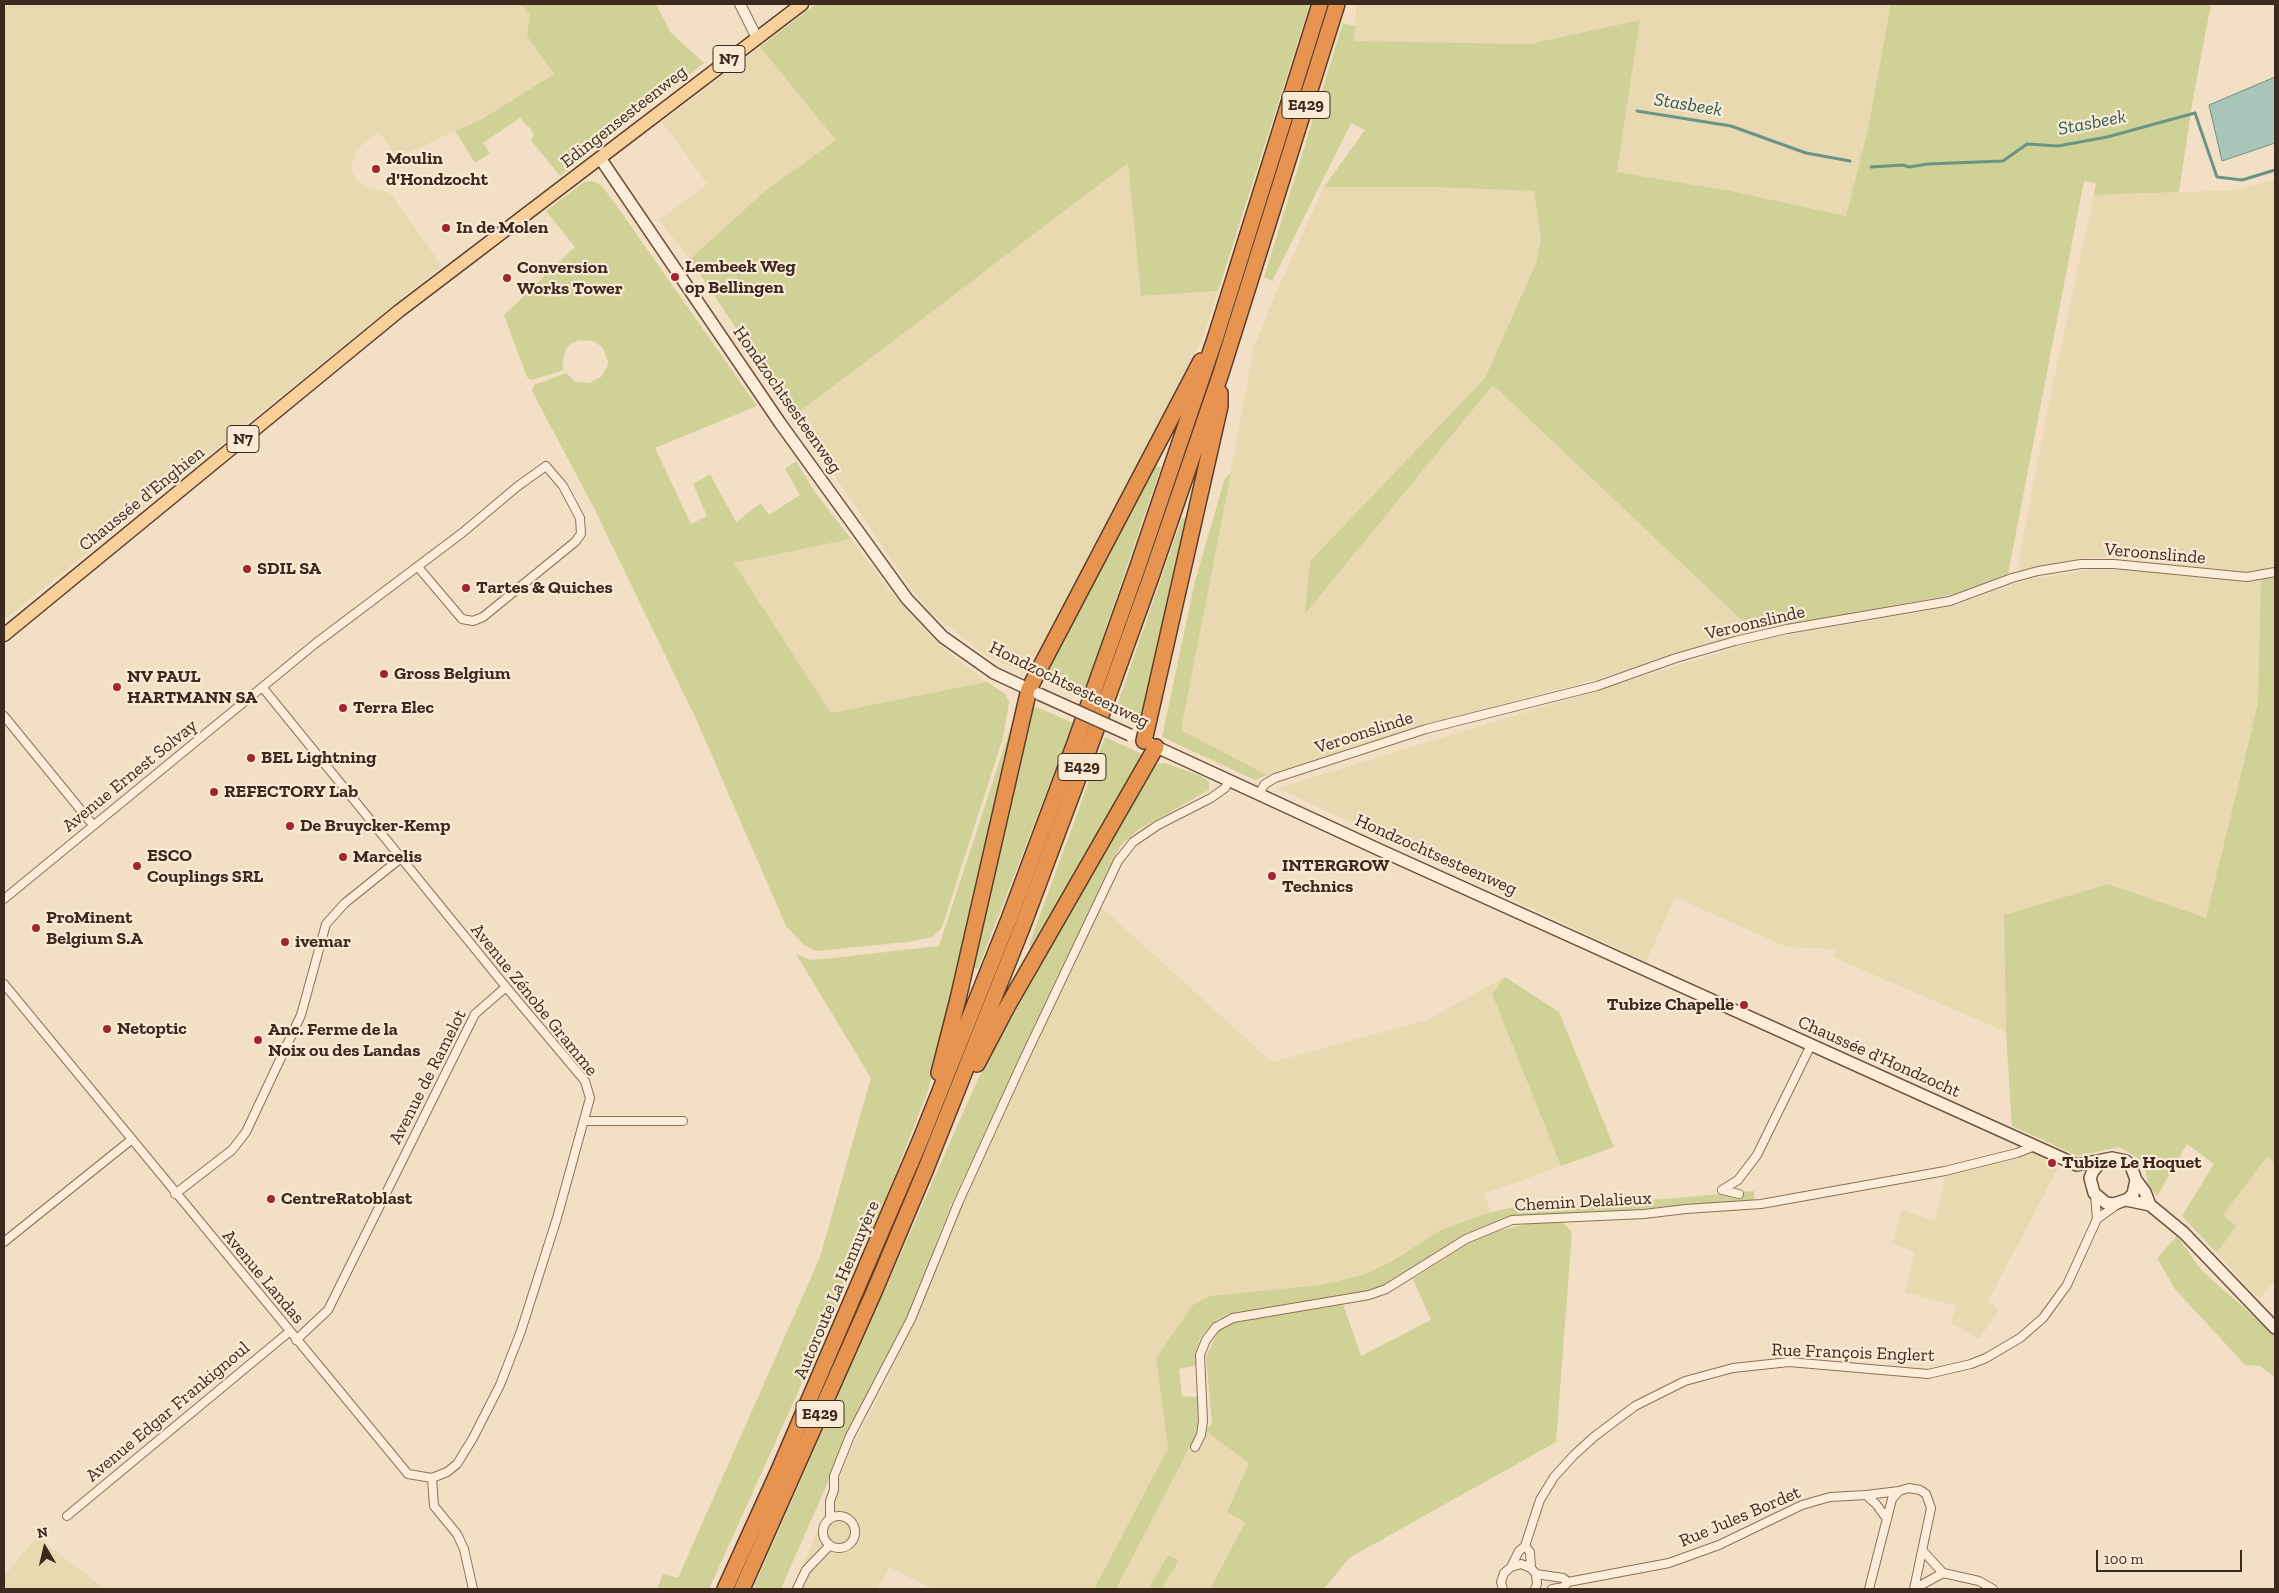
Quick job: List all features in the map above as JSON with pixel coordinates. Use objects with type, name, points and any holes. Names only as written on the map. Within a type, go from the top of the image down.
[{"type":"highway","name":"E429","points":[[1216,336],[1320,4]]},
{"type":"highway","name":"E429","points":[[931,1157],[1090,746],[1152,574],[1221,373],[1337,4]]},
{"type":"highway","points":[[911,1164],[916,1134],[937,1079],[958,999],[1034,692],[1194,371],[1216,336]]},
{"type":"highway","name":"Autoroute La Hennuyère","points":[[725,1589],[779,1470],[911,1164],[1009,918],[1075,743],[1138,566],[1216,336]]},
{"type":"highway","points":[[931,1157],[1144,741],[1220,406],[1221,373]]},
{"type":"highway","name":"Autoroute La Hennuyère","points":[[742,1589],[874,1292],[931,1157]]},
{"type":"main road","name":"Edingensesteenweg","points":[[467,259],[802,4]]},
{"type":"main road","name":"Hondzochtsesteenweg","points":[[600,158],[780,422],[907,599],[943,637],[994,673],[1034,692],[1666,978]]},
{"type":"main road","name":"Chaussée d'Enghien","points":[[4,636],[399,311],[467,259]]},
{"type":"main road","name":"Chaussée d'Hondzocht","points":[[1666,978],[2077,1165]]},
{"type":"main road","points":[[2122,1202],[2133,1194],[2136,1180],[2135,1172],[2126,1162],[2112,1158],[2077,1165],[2095,1195],[2106,1203],[2122,1202],[2150,1205]]},
{"type":"main road","points":[[2090,1184],[2092,1170],[2102,1161]]},
{"type":"main road","points":[[2136,1180],[2145,1192],[2150,1205],[2184,1233],[2275,1328]]},
{"type":"street","points":[[740,4],[757,38]]},
{"type":"street","name":"Avenue Ernest Solvay","points":[[4,899],[360,608],[418,567],[546,466],[563,486],[580,518],[581,534],[575,542],[483,617],[473,621],[462,620],[418,567]]},
{"type":"street","name":"Veroonslinde","points":[[1258,795],[1265,784],[1275,778],[1426,728],[1597,686],[1676,658],[1735,641],[1787,629],[1950,601],[2012,578],[2038,571],[2081,564],[2114,564],[2247,577],[2275,572]]},
{"type":"street","name":"Avenue Zénobe Gramme","points":[[263,688],[400,858],[585,1081],[590,1098],[586,1121],[533,1296],[500,1385],[473,1438],[457,1464],[448,1472],[432,1478]]},
{"type":"street","points":[[4,716],[93,825]]},
{"type":"street","points":[[830,1519],[830,1501],[834,1490],[834,1476],[850,1436],[911,1319],[959,1201],[1118,861],[1133,842],[1158,825],[1211,798],[1225,788],[1229,781]]},
{"type":"street","points":[[175,1194],[232,1150],[246,1132],[302,1015],[326,924],[345,903],[400,858]]},
{"type":"street","name":"Avenue Landas","points":[[4,984],[175,1194],[408,1474],[432,1478]]},
{"type":"street","name":"Avenue de Ramelot","points":[[296,1340],[328,1310],[475,1014],[506,987]]},
{"type":"street","points":[[1739,1194],[1722,1190],[1738,1180],[1757,1154],[1811,1045]]},
{"type":"street","points":[[586,1121],[683,1121]]},
{"type":"street","points":[[4,1242],[131,1140]]},
{"type":"street","name":"Chemin Delalieux","points":[[1195,1447],[1203,1421],[1200,1355],[1206,1340],[1216,1327],[1232,1318],[1369,1295],[1386,1289],[1466,1239],[1512,1220],[1616,1216],[1756,1205],[1945,1172],[2017,1153],[2034,1146]]},
{"type":"street","points":[[2095,1195],[2097,1219],[2122,1202]]},
{"type":"street","name":"Rue François Englert","points":[[1503,1589],[1501,1582],[1504,1573],[1511,1566],[1519,1551],[1525,1546],[1540,1500],[1554,1477],[1581,1448],[1635,1406],[1685,1381],[1733,1368],[1790,1362],[1928,1374],[1979,1362],[2020,1338],[2043,1318],[2067,1285],[2097,1219]]},
{"type":"street","name":"Avenue Edgar Frankignoul","points":[[67,1516],[289,1332]]},
{"type":"street","points":[[432,1478],[434,1506],[457,1534],[464,1549],[473,1589]]},
{"type":"street","name":"Rue Jules Bordet","points":[[1568,1582],[1634,1572],[1669,1563],[1719,1545],[1802,1505],[1830,1497],[1866,1495],[1909,1488],[1920,1490],[1926,1494],[1930,1502],[1929,1525],[1923,1550]]},
{"type":"street","points":[[1869,1589],[1892,1499],[1899,1491]]},
{"type":"street","points":[[1866,1495],[1887,1518]]},
{"type":"street","points":[[840,1516],[849,1519],[855,1532],[852,1541],[844,1547],[830,1545],[823,1534],[824,1525],[830,1519],[840,1516]]},
{"type":"street","points":[[797,1589],[806,1570],[830,1545]]},
{"type":"street","points":[[1525,1546],[1530,1552],[1533,1571],[1538,1584],[1535,1589]]},
{"type":"street","points":[[1923,1550],[1943,1574]]},
{"type":"street","points":[[1914,1589],[1923,1550]]},
{"type":"street","points":[[1511,1566],[1521,1564],[1533,1571],[1563,1578],[1568,1582],[1564,1586],[1552,1589]]},
{"type":"street","points":[[1914,1589],[1943,1574],[1979,1581],[1993,1589]]},
{"type":"shaded area","points":[[4,4],[520,4],[530,15],[527,36],[554,74],[479,120],[397,158],[379,132],[357,149],[351,166],[356,180],[366,187],[390,193],[442,266],[4,620]]},
{"type":"shaded area","points":[[1357,4],[1891,4],[1868,128],[1846,216],[1731,191],[1617,172],[1640,21],[1530,44],[1353,41]]},
{"type":"shaded area","points":[[760,47],[837,140],[764,192],[690,259],[659,220],[707,184],[662,122]]},
{"type":"shaded area","points":[[2275,77],[2275,143],[2222,161],[2209,105]]},
{"type":"shaded area","points":[[1128,163],[1141,296],[1218,291],[1202,340],[1027,674],[987,656],[930,612],[905,580],[794,416]]},
{"type":"shaded area","points":[[2275,179],[2275,568],[2255,573],[2239,573],[2118,557],[2084,558],[2017,571],[2051,393],[2094,195],[2239,190]]},
{"type":"shaded area","points":[[1324,187],[1433,187],[1534,191],[1541,240],[1536,263],[1485,378],[1310,561],[1306,613],[1493,385],[1753,631],[1583,683],[1424,724],[1267,775],[1181,730],[1254,348],[1276,293]]},
{"type":"shaded area","points":[[851,539],[887,587],[916,621],[942,647],[987,682],[831,713],[733,562]]},
{"type":"shaded area","points":[[2100,568],[2161,571],[2241,581],[2261,578],[2258,703],[2206,919],[2108,884],[2004,915],[2006,1032],[1833,957],[1835,949],[1787,947],[1675,897],[1646,962],[1278,788],[1761,640],[1954,606],[2025,580]]},
{"type":"shaded area","points":[[1100,906],[1272,1062],[1427,1020],[1505,977],[1492,994],[1561,1166],[1484,1194],[1491,1212],[1441,1230],[1392,1261],[1363,1275],[1320,1285],[1210,1296],[1156,1358],[1168,1447],[1094,1589],[933,1589],[889,1567],[877,1589],[793,1589],[854,1443],[887,1380],[941,1261],[964,1196]]},
{"type":"shaded area","points":[[2034,1152],[2060,1164],[1988,1301],[1999,1310],[1979,1339],[1951,1323],[1956,1306],[1905,1292],[1915,1252],[1892,1244],[1902,1210],[1935,1221],[1946,1174]]},
{"type":"shaded area","points":[[2268,1157],[2275,1163],[2275,1281],[2259,1299],[2217,1253],[2236,1226],[2223,1215]]},
{"type":"shaded area","points":[[1206,1431],[1249,1463],[1227,1512],[1245,1522],[1210,1589],[1167,1589],[1163,1587],[1179,1561],[1168,1555],[1148,1589],[1116,1589],[1192,1443],[1201,1447]]},
{"type":"shaded area","points":[[37,1537],[105,1589],[4,1589],[4,1576]]},
{"type":"green space","points":[[520,4],[656,4],[671,33],[704,63],[560,176],[531,140],[534,135],[520,118],[483,143],[490,153],[475,163],[455,131],[480,120],[554,74],[527,36],[530,15]]},
{"type":"green space","points":[[816,4],[1310,4],[1218,291],[1141,296],[1128,163],[794,416],[690,259],[764,192],[836,140],[760,47]]},
{"type":"green space","points":[[1891,4],[2211,4],[2192,104],[2179,192],[2094,195],[2096,183],[2084,181],[2008,574],[1956,594],[1753,631],[1493,385],[1305,614],[1310,561],[1485,378],[1536,263],[1541,240],[1534,191],[1433,187],[1324,187],[1365,130],[1351,123],[1272,281],[1264,277],[1343,23],[1355,26],[1354,41],[1530,44],[1640,20],[1617,172],[1731,191],[1846,216],[1868,128]]},
{"type":"green space","points":[[592,181],[601,185],[614,202],[757,406],[655,448],[691,524],[707,516],[693,484],[710,474],[736,522],[761,503],[769,515],[800,495],[785,469],[796,461],[814,491],[851,539],[734,563],[831,713],[987,682],[1005,694],[1009,702],[1003,738],[942,927],[933,937],[907,942],[817,951],[804,945],[786,926],[696,719],[594,508],[532,391],[534,385],[566,373],[576,382],[589,383],[601,377],[607,367],[608,362],[603,348],[594,341],[579,340],[569,345],[565,351],[562,364],[564,370],[532,380],[527,377],[504,315],[575,247],[546,211],[584,182]]},
{"type":"green space","points":[[1153,465],[1161,467],[1087,683],[1081,693],[1072,694],[1044,678],[1045,670]]},
{"type":"green space","points":[[1231,473],[1181,730],[1267,775],[1255,780],[1162,737],[1195,581],[1225,478]]},
{"type":"green space","points":[[1182,518],[1188,519],[1144,717],[1136,724],[1114,714]]},
{"type":"green space","points":[[2275,574],[2275,1163],[2267,1157],[2223,1215],[2236,1226],[2217,1253],[2182,1216],[2214,1164],[2187,1144],[2157,1196],[2148,1184],[2144,1162],[2119,1147],[2078,1156],[2012,1126],[2006,1032],[2004,915],[2108,884],[2206,918],[2258,703],[2261,578]]},
{"type":"green space","points":[[1032,705],[1073,723],[978,969],[971,966]]},
{"type":"green space","points":[[1014,717],[1019,718],[928,1091],[887,1195],[709,1589],[657,1589],[663,1574],[678,1578],[820,1257],[871,1078],[796,954],[811,960],[939,946]]},
{"type":"green space","points":[[1105,737],[1144,755],[1034,952],[1029,945]]},
{"type":"green space","points":[[1164,763],[1199,775],[1209,782],[1209,790],[1138,830],[1121,845],[951,1205],[912,1305],[845,1443],[781,1589],[753,1589],[978,1079],[1152,765]]},
{"type":"green space","points":[[1505,977],[1559,1012],[1614,1147],[1561,1166],[1492,994]]},
{"type":"green space","points":[[1754,1191],[1754,1201],[1495,1223],[1386,1286],[1375,1290],[1339,1298],[1227,1315],[1216,1320],[1201,1337],[1197,1347],[1197,1365],[1179,1369],[1182,1396],[1200,1397],[1201,1421],[1194,1439],[1116,1589],[1094,1589],[1168,1448],[1156,1358],[1193,1305],[1210,1296],[1320,1285],[1363,1275],[1392,1261],[1441,1230],[1491,1212],[1559,1198],[1562,1206],[1595,1205]]},
{"type":"green space","points":[[1535,1222],[1564,1223],[1572,1232],[1556,1442],[1349,1558],[1324,1589],[1210,1589],[1245,1522],[1227,1512],[1249,1463],[1206,1431],[1212,1423],[1206,1357],[1218,1331],[1242,1318],[1343,1304],[1361,1356],[1431,1320],[1413,1279],[1482,1235]]},
{"type":"green space","points":[[2177,1236],[2202,1271],[2275,1335],[2275,1377],[2260,1366],[2245,1365],[2175,1289],[2157,1258]]},
{"type":"green space","points":[[1168,1555],[1179,1561],[1163,1586],[1167,1589],[1148,1589]]},
{"type":"waterway","name":"Stasbeek","points":[[1637,111],[1731,126],[1806,153],[1850,161]]},
{"type":"waterway","name":"Stasbeek","points":[[1871,167],[1903,165],[1909,167],[1928,164],[2003,161],[2027,144],[2058,146],[2107,137],[2195,113],[2217,177],[2242,180],[2275,170]]},
{"type":"place","name":"Moulin d'Hondzocht","points":[[376,169]]},
{"type":"place","name":"In de Molen","points":[[446,228]]},
{"type":"place","name":"Lembeek Weg op Bellingen","points":[[675,277]]},
{"type":"place","name":"Conversion Works Tower","points":[[507,278]]},
{"type":"place","name":"SDIL SA","points":[[247,569]]},
{"type":"place","name":"Tartes & Quiches","points":[[466,588]]},
{"type":"place","name":"Gross Belgium","points":[[384,674]]},
{"type":"place","name":"NV PAUL HARTMANN SA","points":[[117,687]]},
{"type":"place","name":"Terra Elec","points":[[343,708]]},
{"type":"place","name":"BEL Lightning","points":[[251,758]]},
{"type":"place","name":"REFECTORY Lab","points":[[214,792]]},
{"type":"place","name":"De Bruycker-Kemp","points":[[290,826]]},
{"type":"place","name":"Marcelis","points":[[343,857]]},
{"type":"place","name":"ESCO Couplings SRL","points":[[137,866]]},
{"type":"place","name":"INTERGROW Technics","points":[[1272,876]]},
{"type":"place","name":"ProMinent Belgium S.A","points":[[36,928]]},
{"type":"place","name":"ivemar","points":[[285,942]]},
{"type":"place","name":"Tubize Chapelle","points":[[1744,1005]]},
{"type":"place","name":"Netoptic","points":[[107,1029]]},
{"type":"place","name":"Anc. Ferme de la Noix ou des Landas","points":[[258,1040]]},
{"type":"place","name":"Tubize Le Hoquet","points":[[2052,1163]]},
{"type":"place","name":"CentreRatoblast","points":[[271,1199]]}]
